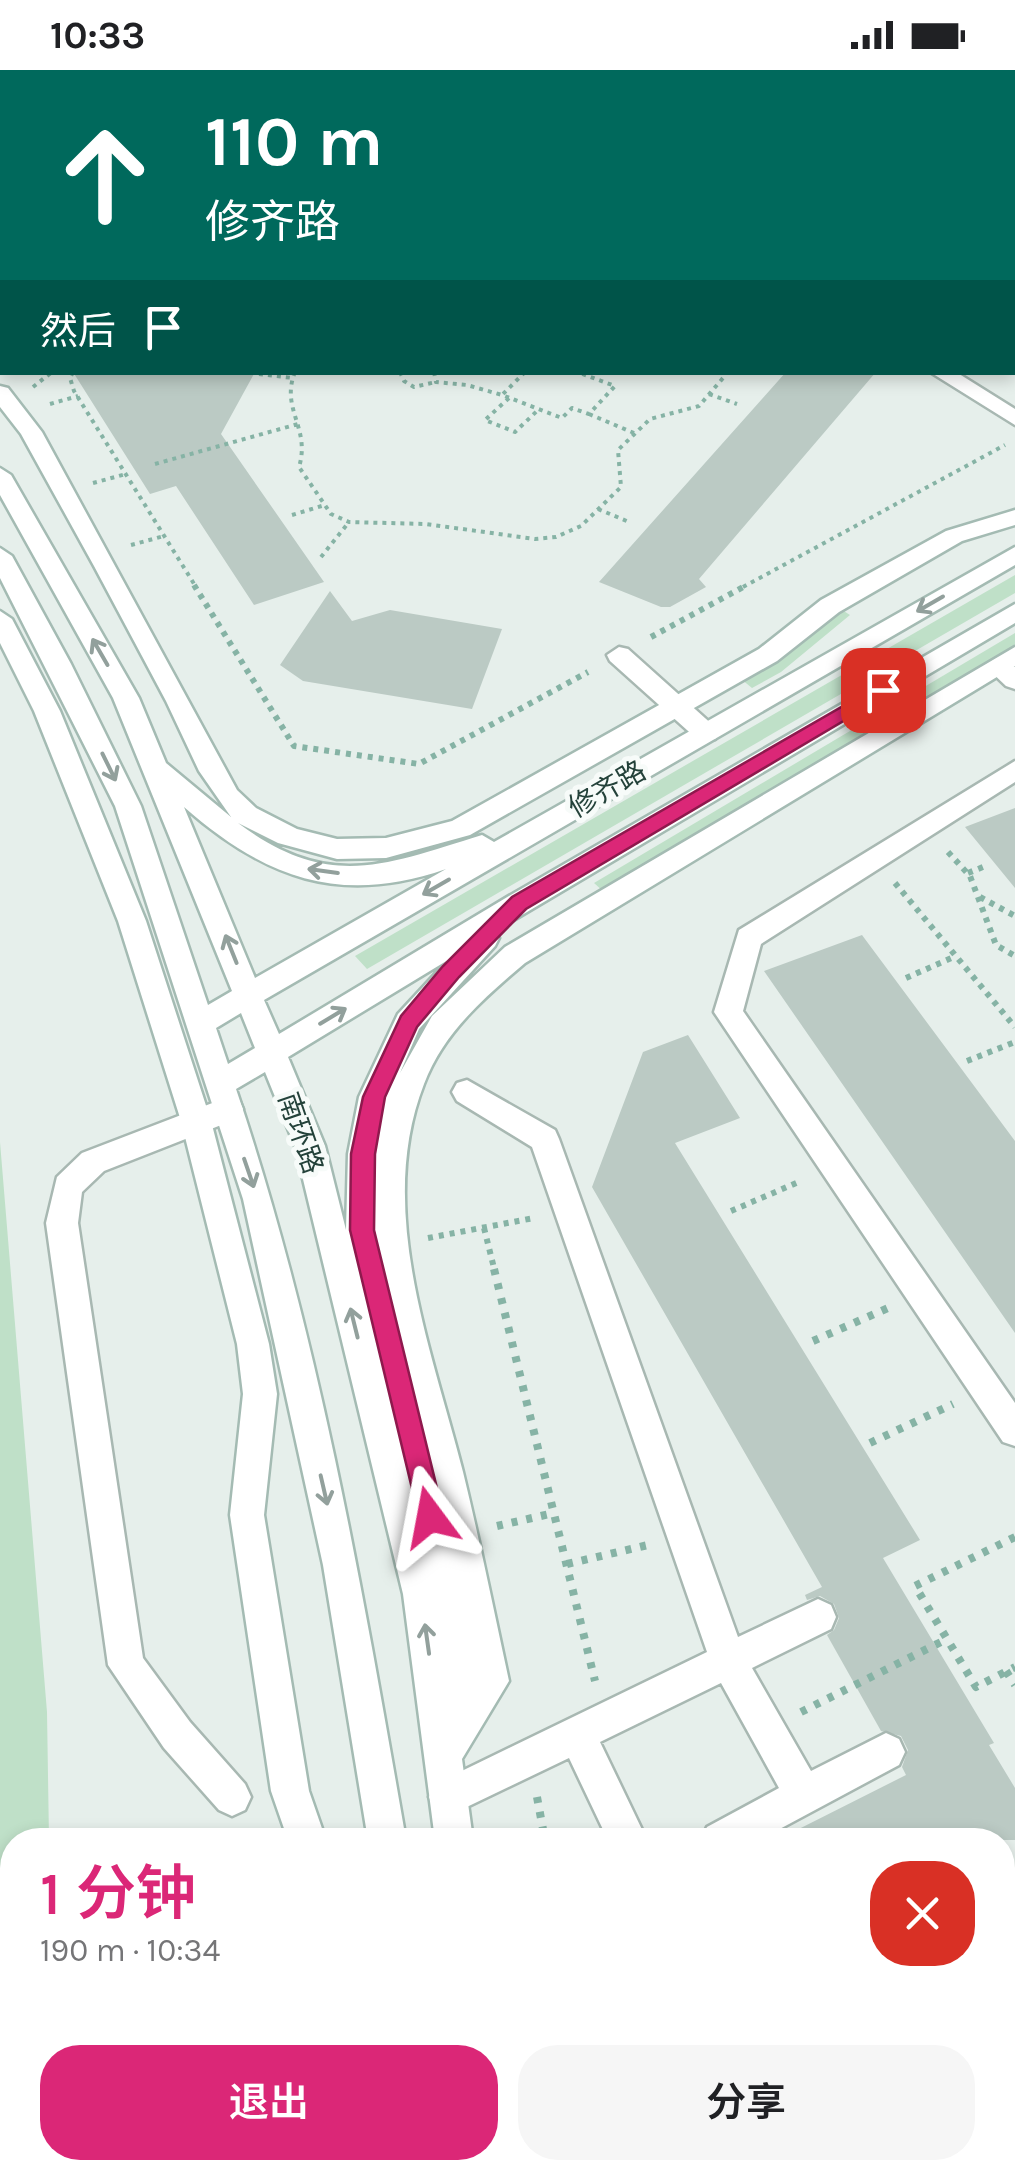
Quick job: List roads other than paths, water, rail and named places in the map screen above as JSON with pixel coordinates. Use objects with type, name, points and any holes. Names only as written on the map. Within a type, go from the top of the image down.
[{"type":"street","points":[[945,375],[1015,418]]},
{"type":"street","points":[[0,393],[31,432],[181,704],[208,765],[238,810],[284,836],[329,848],[377,853],[414,846],[461,828],[768,654],[830,606],[954,536],[1015,517]]},
{"type":"street","name":"南环路","points":[[0,475],[126,698],[310,1146],[421,1594],[452,1828]]},
{"type":"street","points":[[0,556],[59,664],[128,806],[258,1200],[341,1565],[385,1828]]},
{"type":"street","name":"修齐路","points":[[200,1023],[1015,556]]},
{"type":"street","name":"修齐路","points":[[232,1796],[177,1735],[126,1666],[62,1223],[68,1186],[94,1162],[196,1122],[272,1052],[1015,612]]},
{"type":"street","points":[[0,619],[47,711],[132,921],[196,1122],[258,1377],[260,1394],[247,1515],[290,1791],[303,1828]]},
{"type":"street","points":[[620,654],[706,732]]},
{"type":"street","points":[[444,1754],[491,1681],[448,1480],[398,1285],[388,1224],[391,1170],[402,1109],[428,1049],[476,989],[514,954],[1009,667]]},
{"type":"street","points":[[154,764],[244,844],[294,867],[320,871],[358,876],[402,872],[551,821]]},
{"type":"street","points":[[1015,770],[749,938],[728,1012],[1015,1431]]},
{"type":"street","points":[[438,1713],[465,1660],[362,1230],[363,1154],[374,1097],[408,1022],[519,903]]},
{"type":"street","points":[[467,1092],[544,1139],[728,1661],[804,1796]]},
{"type":"street","points":[[448,1797],[818,1617]]},
{"type":"street","points":[[591,1727],[624,1828]]},
{"type":"street","points":[[761,1828],[804,1796],[886,1752]]}]
